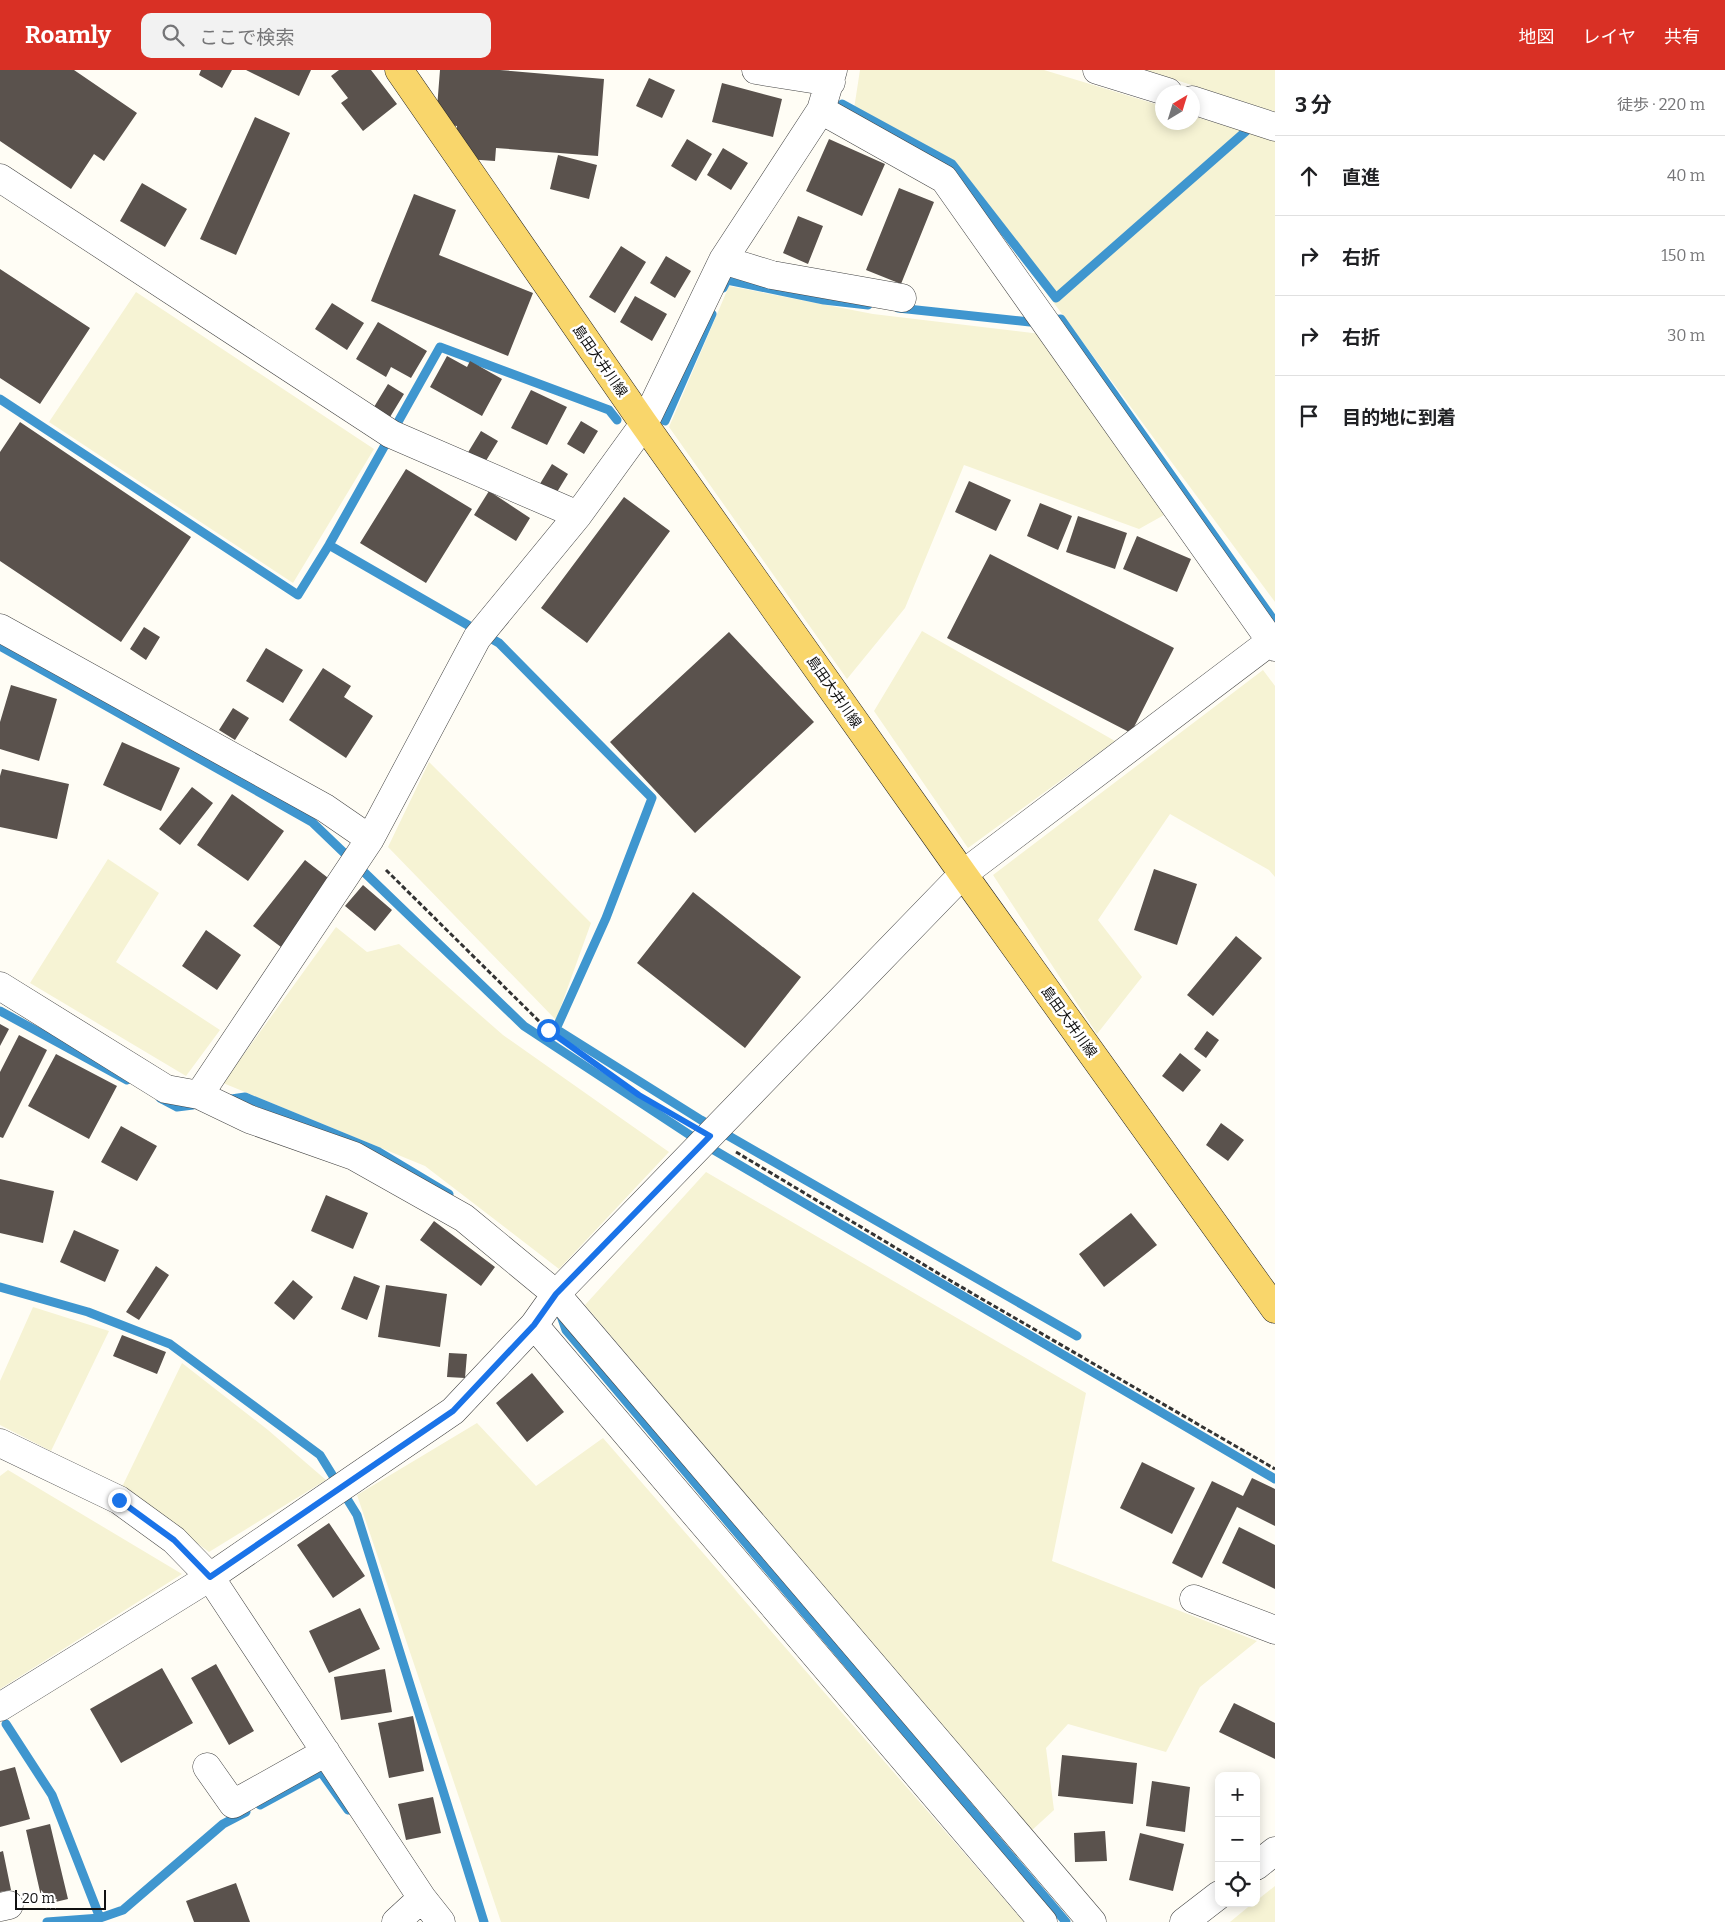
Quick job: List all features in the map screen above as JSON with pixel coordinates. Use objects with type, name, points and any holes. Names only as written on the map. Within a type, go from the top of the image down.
[{"type":"main road","name":"島田大井川線","points":[[399,70],[644,424],[963,874],[1272,1297]]},
{"type":"street","points":[[199,1095],[367,844],[477,638],[578,515],[644,424],[723,260],[821,110],[832,76],[756,70]]},
{"type":"street","points":[[1097,70],[1155,88]]},
{"type":"street","points":[[1200,103],[1275,127]]},
{"type":"street","points":[[0,1707],[210,1577],[453,1411],[534,1325],[556,1294],[963,874],[1274,642],[944,179],[821,110]]},
{"type":"street","points":[[0,178],[391,434],[578,515]]},
{"type":"street","points":[[723,260],[772,274],[902,298]]},
{"type":"street","points":[[0,628],[325,808],[367,844]]},
{"type":"street","points":[[0,986],[166,1088],[199,1095],[249,1119],[354,1156],[464,1218],[556,1294],[1092,1922]]},
{"type":"street","points":[[534,1325],[1043,1922]]},
{"type":"street","points":[[1,1445],[119,1500],[174,1540],[210,1577],[422,1898],[441,1922]]},
{"type":"street","points":[[1194,1599],[1275,1630]]},
{"type":"street","points":[[207,1767],[233,1804],[326,1752]]},
{"type":"street","points":[[1260,1863],[1275,1851]]},
{"type":"street","points":[[396,1922],[422,1898]]},
{"type":"street","points":[[1184,1922],[1215,1898]]},
{"type":"path","points":[[367,844],[548,1030],[639,1095],[951,1281],[1275,1469]]},
{"type":"shaded area","points":[[860,70],[1044,70],[1155,104],[1155,130],[1200,130],[1200,118],[1275,141],[1275,602],[960,176],[854,109]]},
{"type":"shaded area","points":[[1145,70],[1275,70],[1275,112],[1200,88],[1200,85],[1191,85]]},
{"type":"shaded area","points":[[729,286],[873,314],[1041,334],[1164,515],[1139,529],[964,465],[905,608],[847,679],[669,427]]},
{"type":"shaded area","points":[[136,292],[374,449],[293,583],[49,422]]},
{"type":"shaded area","points":[[922,631],[1115,741],[968,848],[874,711]]},
{"type":"shaded area","points":[[1263,670],[1275,686],[1275,877],[1269,870],[1170,814],[1098,920],[1142,977],[1097,1034],[993,875]]},
{"type":"shaded area","points":[[429,762],[591,923],[556,1020],[388,847]]},
{"type":"shaded area","points":[[108,859],[159,893],[116,962],[220,1030],[186,1076],[30,983]]},
{"type":"shaded area","points":[[336,927],[367,952],[399,944],[503,1035],[669,1152],[559,1269],[425,1166],[223,1083]]},
{"type":"shaded area","points":[[706,1172],[1086,1393],[1052,1561],[1257,1641],[1200,1687],[1166,1752],[1068,1724],[1046,1748],[1054,1810],[1030,1832],[585,1305]]},
{"type":"shaded area","points":[[33,1307],[109,1331],[51,1451],[0,1425],[0,1381]]},
{"type":"shaded area","points":[[182,1363],[268,1430],[326,1480],[209,1552],[122,1487]]},
{"type":"shaded area","points":[[477,1423],[536,1486],[603,1438],[1024,1922],[501,1922],[357,1495]]},
{"type":"shaded area","points":[[8,1470],[182,1574],[0,1689],[0,1476]]},
{"type":"shaded area","points":[[1275,1886],[1275,1922],[1230,1922],[1248,1907],[1260,1907],[1260,1898]]},
{"type":"building","points":[[0,70],[74,70],[137,113],[104,161],[94,154],[71,189],[0,141]]},
{"type":"building","points":[[201,70],[232,70],[222,88],[199,75]]},
{"type":"building","points":[[246,70],[311,70],[299,96]]},
{"type":"building","points":[[339,70],[371,70],[397,104],[363,131],[341,103],[348,98],[331,76]]},
{"type":"building","points":[[440,70],[500,70],[604,79],[598,156],[496,148],[495,161],[466,159],[456,145],[457,126],[447,125],[437,108]]},
{"type":"building","points":[[649,78],[675,90],[662,118],[636,106]]},
{"type":"building","points":[[722,83],[782,99],[773,137],[712,122]]},
{"type":"building","points":[[255,117],[290,133],[236,255],[200,239]]},
{"type":"building","points":[[687,139],[712,154],[696,181],[671,166]]},
{"type":"building","points":[[829,139],[885,164],[862,216],[806,191]]},
{"type":"building","points":[[723,148],[748,163],[731,190],[707,175]]},
{"type":"building","points":[[558,155],[597,165],[589,199],[550,189]]},
{"type":"building","points":[[142,183],[187,209],[165,247],[120,221]]},
{"type":"building","points":[[899,188],[934,202],[901,284],[866,270]]},
{"type":"building","points":[[414,194],[456,210],[439,255],[533,293],[508,356],[371,301]]},
{"type":"building","points":[[798,216],[823,226],[808,264],[783,253]]},
{"type":"building","points":[[621,246],[646,262],[615,313],[589,297]]},
{"type":"building","points":[[666,256],[691,271],[675,298],[650,283]]},
{"type":"building","points":[[0,269],[90,328],[40,404],[0,378]]},
{"type":"building","points":[[635,296],[667,314],[652,341],[620,322]]},
{"type":"building","points":[[332,303],[364,323],[347,350],[315,329]]},
{"type":"building","points":[[378,322],[427,351],[411,378],[391,367],[386,377],[356,359]]},
{"type":"building","points":[[447,356],[467,367],[470,361],[502,379],[482,416],[430,387]]},
{"type":"building","points":[[388,384],[404,394],[390,417],[374,407]]},
{"type":"building","points":[[531,390],[567,407],[547,445],[511,428]]},
{"type":"building","points":[[581,421],[598,431],[584,454],[567,444]]},
{"type":"building","points":[[20,422],[191,537],[121,642],[0,561],[0,452]]},
{"type":"building","points":[[481,431],[498,441],[484,464],[467,454]]},
{"type":"building","points":[[552,464],[568,474],[554,497],[538,487]]},
{"type":"building","points":[[406,469],[472,509],[426,583],[360,543]]},
{"type":"building","points":[[969,481],[1011,500],[996,531],[955,512]]},
{"type":"building","points":[[489,491],[530,518],[516,541],[474,515]]},
{"type":"building","points":[[624,497],[670,531],[587,643],[541,608]]},
{"type":"building","points":[[1040,503],[1072,516],[1058,550],[1027,536]]},
{"type":"building","points":[[1078,516],[1127,533],[1115,569],[1066,552]]},
{"type":"building","points":[[1137,536],[1191,559],[1177,592],[1123,569]]},
{"type":"building","points":[[990,554],[1174,648],[1131,733],[947,638]]},
{"type":"building","points":[[144,627],[160,637],[146,660],[130,649]]},
{"type":"building","points":[[729,632],[814,722],[695,833],[610,742]]},
{"type":"building","points":[[266,648],[303,670],[283,703],[246,681]]},
{"type":"building","points":[[323,668],[351,686],[344,697],[373,716],[346,758],[289,720]]},
{"type":"building","points":[[11,685],[57,699],[39,761],[0,749],[0,722]]},
{"type":"building","points":[[233,708],[249,718],[235,740],[219,730]]},
{"type":"building","points":[[122,742],[180,768],[161,811],[103,785]]},
{"type":"building","points":[[2,769],[69,784],[57,839],[0,827],[0,776]]},
{"type":"building","points":[[192,787],[213,803],[180,845],[159,829]]},
{"type":"building","points":[[232,794],[284,831],[248,881],[197,845]]},
{"type":"building","points":[[305,860],[332,881],[281,947],[253,926]]},
{"type":"building","points":[[1154,869],[1197,884],[1177,945],[1134,930]]},
{"type":"building","points":[[363,885],[392,910],[375,931],[345,906]]},
{"type":"building","points":[[693,892],[801,977],[745,1048],[637,963]]},
{"type":"building","points":[[206,930],[241,955],[217,990],[182,966]]},
{"type":"building","points":[[1236,936],[1262,958],[1213,1016],[1187,995]]},
{"type":"building","points":[[0,1024],[9,1029],[0,1046]]},
{"type":"building","points":[[1207,1031],[1219,1040],[1206,1058],[1194,1049]]},
{"type":"building","points":[[19,1035],[47,1050],[3,1138],[0,1137],[0,1072]]},
{"type":"building","points":[[1180,1053],[1201,1070],[1183,1092],[1162,1076]]},
{"type":"building","points":[[56,1054],[117,1086],[89,1139],[28,1106]]},
{"type":"building","points":[[1221,1123],[1244,1140],[1228,1161],[1206,1145]]},
{"type":"building","points":[[121,1126],[157,1146],[137,1181],[101,1162]]},
{"type":"building","points":[[0,1179],[54,1191],[43,1243],[0,1233]]},
{"type":"building","points":[[326,1195],[368,1213],[353,1249],[311,1231]]},
{"type":"building","points":[[1131,1213],[1157,1245],[1104,1287],[1079,1254]]},
{"type":"building","points":[[434,1221],[495,1267],[481,1286],[420,1240]]},
{"type":"building","points":[[74,1230],[119,1250],[105,1282],[60,1262]]},
{"type":"building","points":[[156,1266],[169,1275],[139,1320],[126,1312]]},
{"type":"building","points":[[354,1276],[380,1286],[367,1320],[341,1309]]},
{"type":"building","points":[[293,1280],[313,1297],[294,1320],[274,1303]]},
{"type":"building","points":[[386,1285],[447,1294],[440,1347],[378,1337]]},
{"type":"building","points":[[122,1335],[166,1352],[157,1374],[113,1356]]},
{"type":"building","points":[[449,1353],[467,1354],[465,1378],[447,1377]]},
{"type":"building","points":[[532,1373],[564,1412],[527,1442],[496,1403]]},
{"type":"building","points":[[1142,1462],[1195,1488],[1172,1534],[1120,1508]]},
{"type":"building","points":[[1252,1478],[1275,1489],[1275,1526],[1237,1507],[1202,1578],[1172,1563],[1212,1481],[1243,1496]]},
{"type":"building","points":[[329,1523],[365,1576],[333,1598],[297,1545]]},
{"type":"building","points":[[1239,1527],[1275,1545],[1275,1589],[1222,1563]]},
{"type":"building","points":[[360,1608],[380,1649],[329,1673],[309,1631]]},
{"type":"building","points":[[216,1664],[254,1731],[229,1745],[191,1678]]},
{"type":"building","points":[[162,1668],[193,1723],[121,1763],[90,1709]]},
{"type":"building","points":[[385,1669],[392,1712],[341,1720],[334,1677]]},
{"type":"building","points":[[1234,1703],[1275,1723],[1275,1759],[1219,1732]]},
{"type":"building","points":[[413,1716],[424,1771],[389,1778],[378,1723]]},
{"type":"building","points":[[1062,1755],[1137,1763],[1133,1804],[1058,1796]]},
{"type":"building","points":[[15,1767],[30,1819],[0,1827],[0,1771]]},
{"type":"building","points":[[1152,1781],[1190,1787],[1185,1832],[1146,1826]]},
{"type":"building","points":[[433,1797],[441,1833],[406,1840],[398,1804]]},
{"type":"building","points":[[50,1824],[68,1899],[43,1905],[26,1830]]},
{"type":"building","points":[[1105,1831],[1107,1861],[1075,1862],[1074,1833]]},
{"type":"building","points":[[1140,1833],[1184,1844],[1173,1891],[1129,1880]]},
{"type":"building","points":[[3,1851],[11,1890],[0,1892],[0,1852]]},
{"type":"building","points":[[236,1883],[250,1922],[194,1922],[186,1901]]},
{"type":"waterway","points":[[842,104],[952,164],[1056,298],[1253,125]]},
{"type":"waterway","points":[[723,288],[727,280],[824,300],[868,305]]},
{"type":"waterway","points":[[898,308],[1030,322],[1061,319],[1275,622]]},
{"type":"waterway","points":[[665,421],[712,314]]},
{"type":"waterway","points":[[0,399],[298,595],[329,545],[440,347],[609,410],[617,420]]},
{"type":"waterway","points":[[329,545],[499,643],[652,798],[606,918],[556,1029],[701,1120],[1077,1336]]},
{"type":"waterway","points":[[0,646],[312,822],[524,1026],[702,1143],[1275,1479]]},
{"type":"waterway","points":[[0,1011],[127,1080]]},
{"type":"waterway","points":[[225,1100],[245,1097],[379,1152],[449,1194]]},
{"type":"waterway","points":[[160,1098],[177,1107],[193,1105]]},
{"type":"waterway","points":[[0,1287],[88,1312],[170,1344],[320,1455],[357,1515],[484,1922]]},
{"type":"waterway","points":[[560,1313],[566,1330],[1066,1922]]},
{"type":"waterway","points":[[6,1724],[52,1795],[100,1918],[47,1922]]},
{"type":"waterway","points":[[260,1805],[321,1772],[348,1810]]},
{"type":"waterway","points":[[100,1918],[123,1910],[223,1824],[246,1812]]},
{"type":"route","points":[[119,1500],[174,1540],[210,1577],[453,1411],[534,1325],[556,1294],[710,1136],[639,1095],[548,1030]]}]
